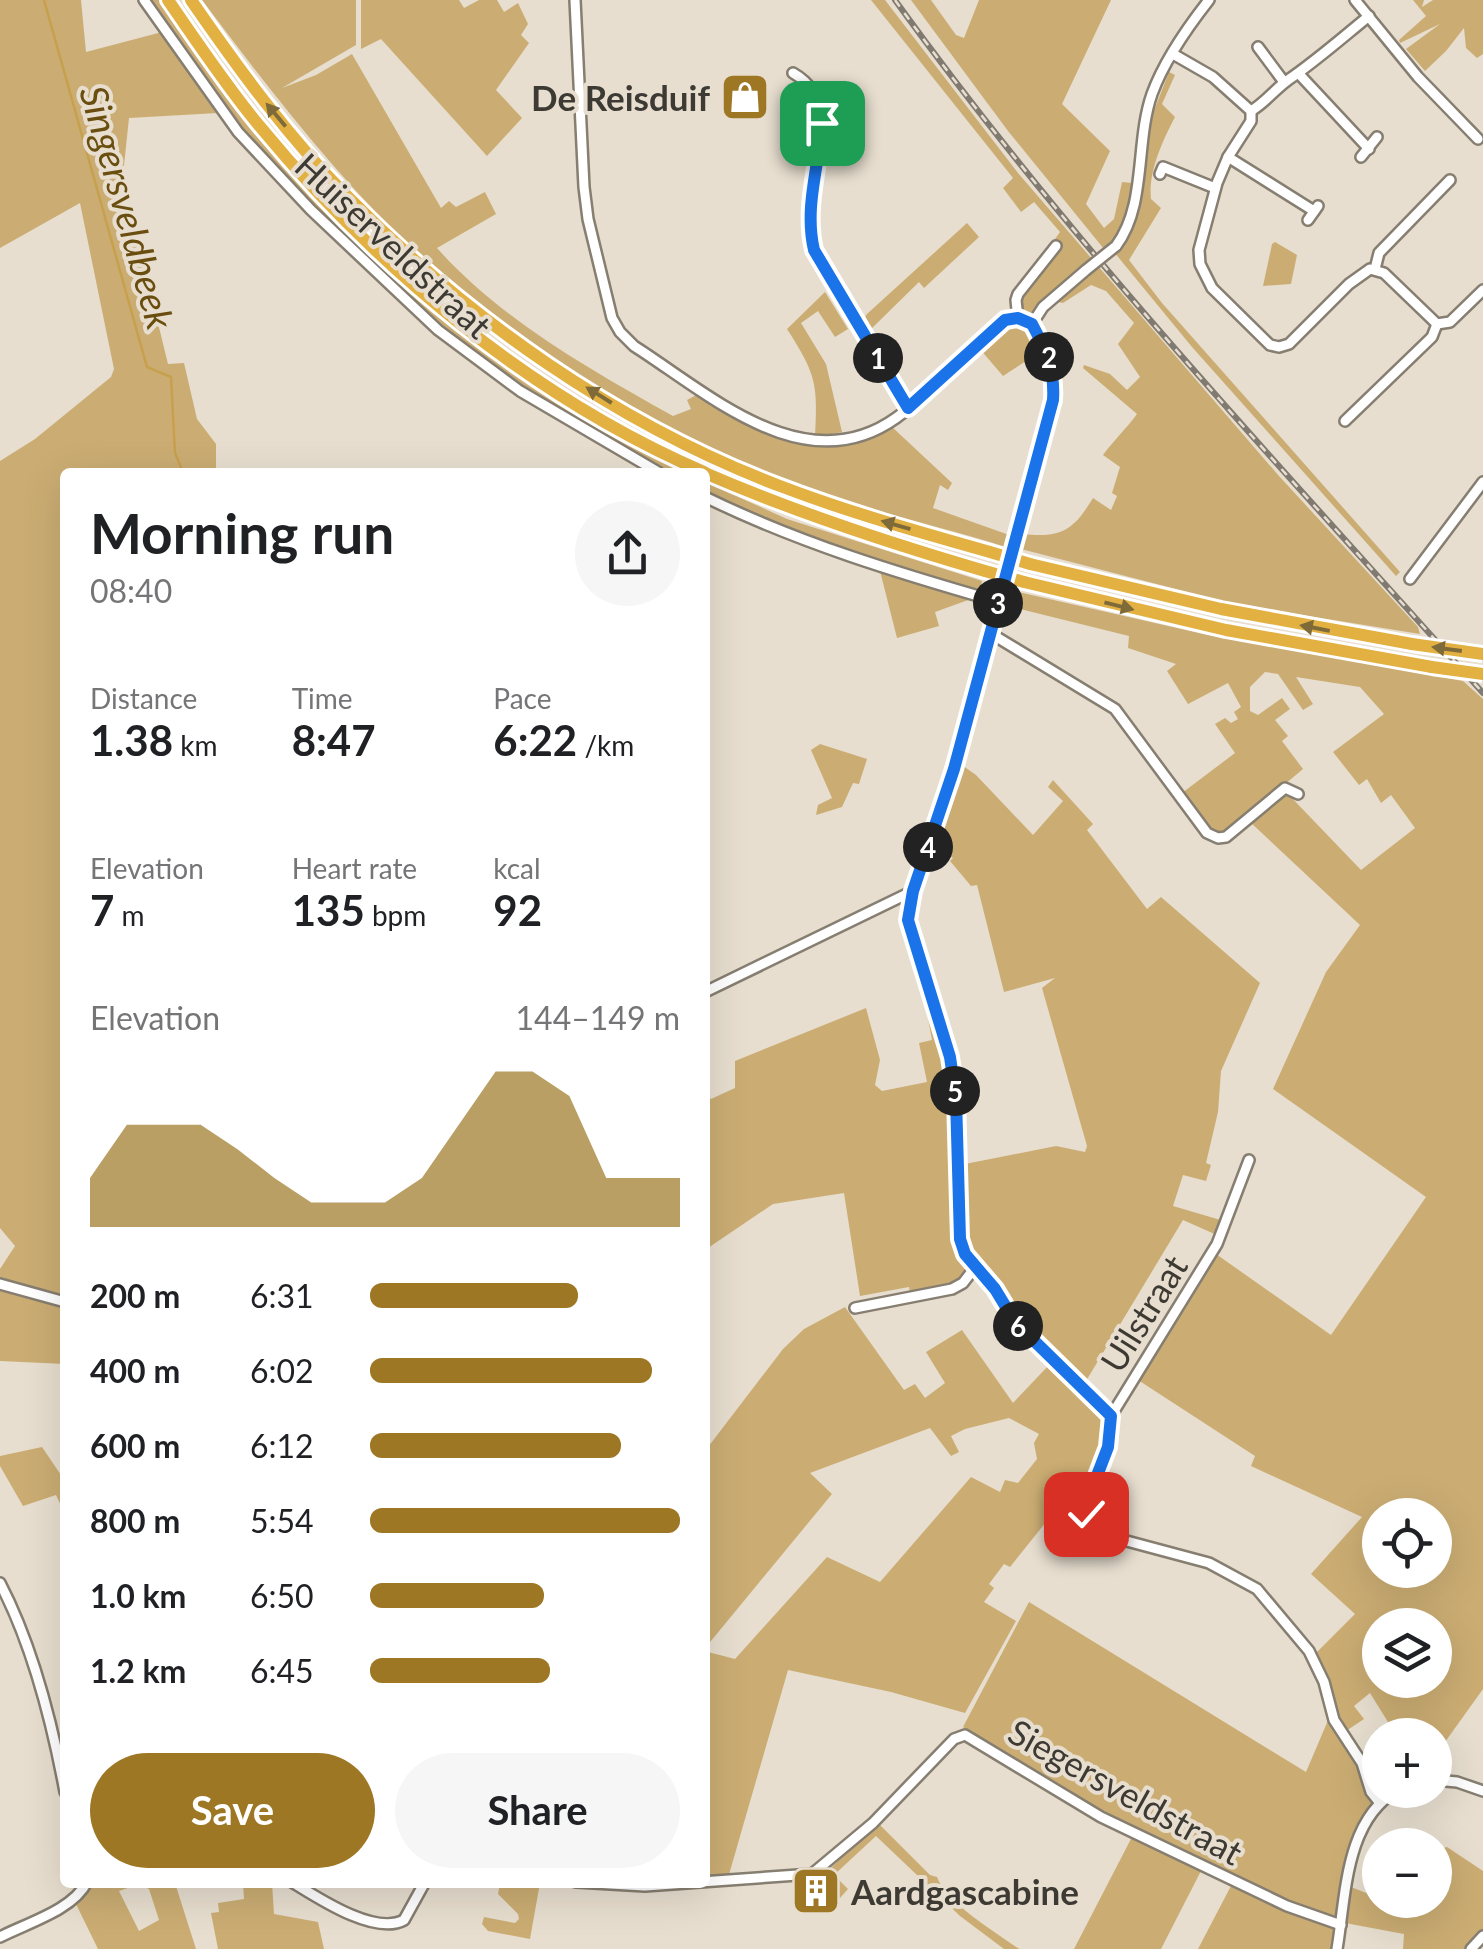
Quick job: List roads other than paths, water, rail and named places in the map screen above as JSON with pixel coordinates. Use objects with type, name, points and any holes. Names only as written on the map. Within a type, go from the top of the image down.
[{"type":"highway","points":[[168,0],[258,124],[333,208],[394,267],[520,367],[604,421],[694,468]]},
{"type":"highway","points":[[190,0],[271,110],[344,194],[405,252],[527,348],[608,402],[689,445],[759,477],[876,520],[1030,564],[1222,610],[1483,654]]},
{"type":"highway","points":[[710,476],[872,538],[1024,582],[1226,630],[1483,674]]},
{"type":"street","name":"Huiserveldstraat","points":[[144,0],[238,132],[310,210],[438,330],[520,391],[651,468]]},
{"type":"street","points":[[575,0],[580,155],[586,203],[612,318],[620,332],[634,346],[755,422],[805,441],[828,442],[894,420],[998,324],[1018,318],[1032,324],[1043,307],[1116,246],[1132,217],[1152,94],[1209,0]]},
{"type":"street","points":[[1356,0],[1418,77],[1478,139]]},
{"type":"street","points":[[1252,110],[1269,101],[1284,82],[1369,16]]},
{"type":"street","points":[[1258,47],[1284,82]]},
{"type":"street","points":[[1173,54],[1212,77],[1252,110]]},
{"type":"street","points":[[793,73],[806,80],[822,123],[808,226],[814,250],[908,408]]},
{"type":"street","points":[[1299,74],[1365,153],[1378,138]]},
{"type":"street","points":[[1252,110],[1251,121],[1228,156],[1215,188],[1199,250],[1203,274],[1212,288],[1270,345],[1279,348],[1289,344],[1364,270],[1384,273],[1437,324]]},
{"type":"street","points":[[1228,156],[1313,212]]},
{"type":"street","points":[[1160,174],[1163,167],[1215,188]]},
{"type":"street","points":[[1374,269],[1379,253],[1450,180]]},
{"type":"street","points":[[1018,318],[1018,294],[1056,246]]},
{"type":"street","points":[[1437,324],[1450,322],[1483,290]]},
{"type":"street","name":"Uilstraat","points":[[1032,324],[1050,360],[1053,400],[954,769],[908,912],[950,1057],[956,1098],[958,1226],[965,1254],[1015,1322],[1111,1416],[1217,1244],[1249,1160]]},
{"type":"street","points":[[1345,421],[1432,337],[1437,324]]},
{"type":"street","points":[[1410,580],[1483,482]]},
{"type":"street","points":[[710,500],[775,530],[876,567],[998,602]]},
{"type":"street","points":[[990,633],[1115,709],[1208,833],[1226,837],[1285,788],[1298,794]]},
{"type":"street","points":[[710,990],[913,891]]},
{"type":"street","points":[[892,904],[908,912]]},
{"type":"street","points":[[855,1308],[952,1289],[963,1283],[976,1266]]},
{"type":"street","points":[[0,1284],[60,1301]]},
{"type":"street","points":[[1111,1416],[1108,1447],[1085,1507],[1089,1521],[1108,1536],[1209,1563],[1257,1589],[1309,1651],[1324,1682],[1334,1720],[1362,1764]]},
{"type":"street","points":[[0,1583],[37,1683],[60,1768]]},
{"type":"street","name":"Siegersveldstraat","points":[[710,1881],[812,1874],[873,1823],[954,1739],[965,1735],[1101,1817],[1288,1906],[1341,1925]]},
{"type":"street","points":[[1452,1782],[1483,1791]]},
{"type":"street","points":[[1337,1949],[1359,1834],[1375,1808]]},
{"type":"street","points":[[0,1937],[82,1894],[84,1888]]},
{"type":"street","points":[[303,1888],[354,1916],[385,1925],[404,1920],[422,1888]]},
{"type":"street","points":[[1471,1949],[1483,1936]]},
{"type":"waterway","name":"Singersveldbeek","points":[[44,0],[147,367],[171,377],[175,453],[181,468]]},
{"type":"waterway","points":[[999,635],[1003,611]]},
{"type":"waterway","points":[[968,740],[995,642]]},
{"type":"waterway","points":[[947,808],[965,749]]},
{"type":"waterway","points":[[930,864],[946,813]]},
{"type":"railway","points":[[895,0],[1106,268],[1483,693]]},
{"type":"place","name":"De Reisduif","points":[[745,97]]},
{"type":"place","name":"Aardgascabine","points":[[816,1891]]}]
